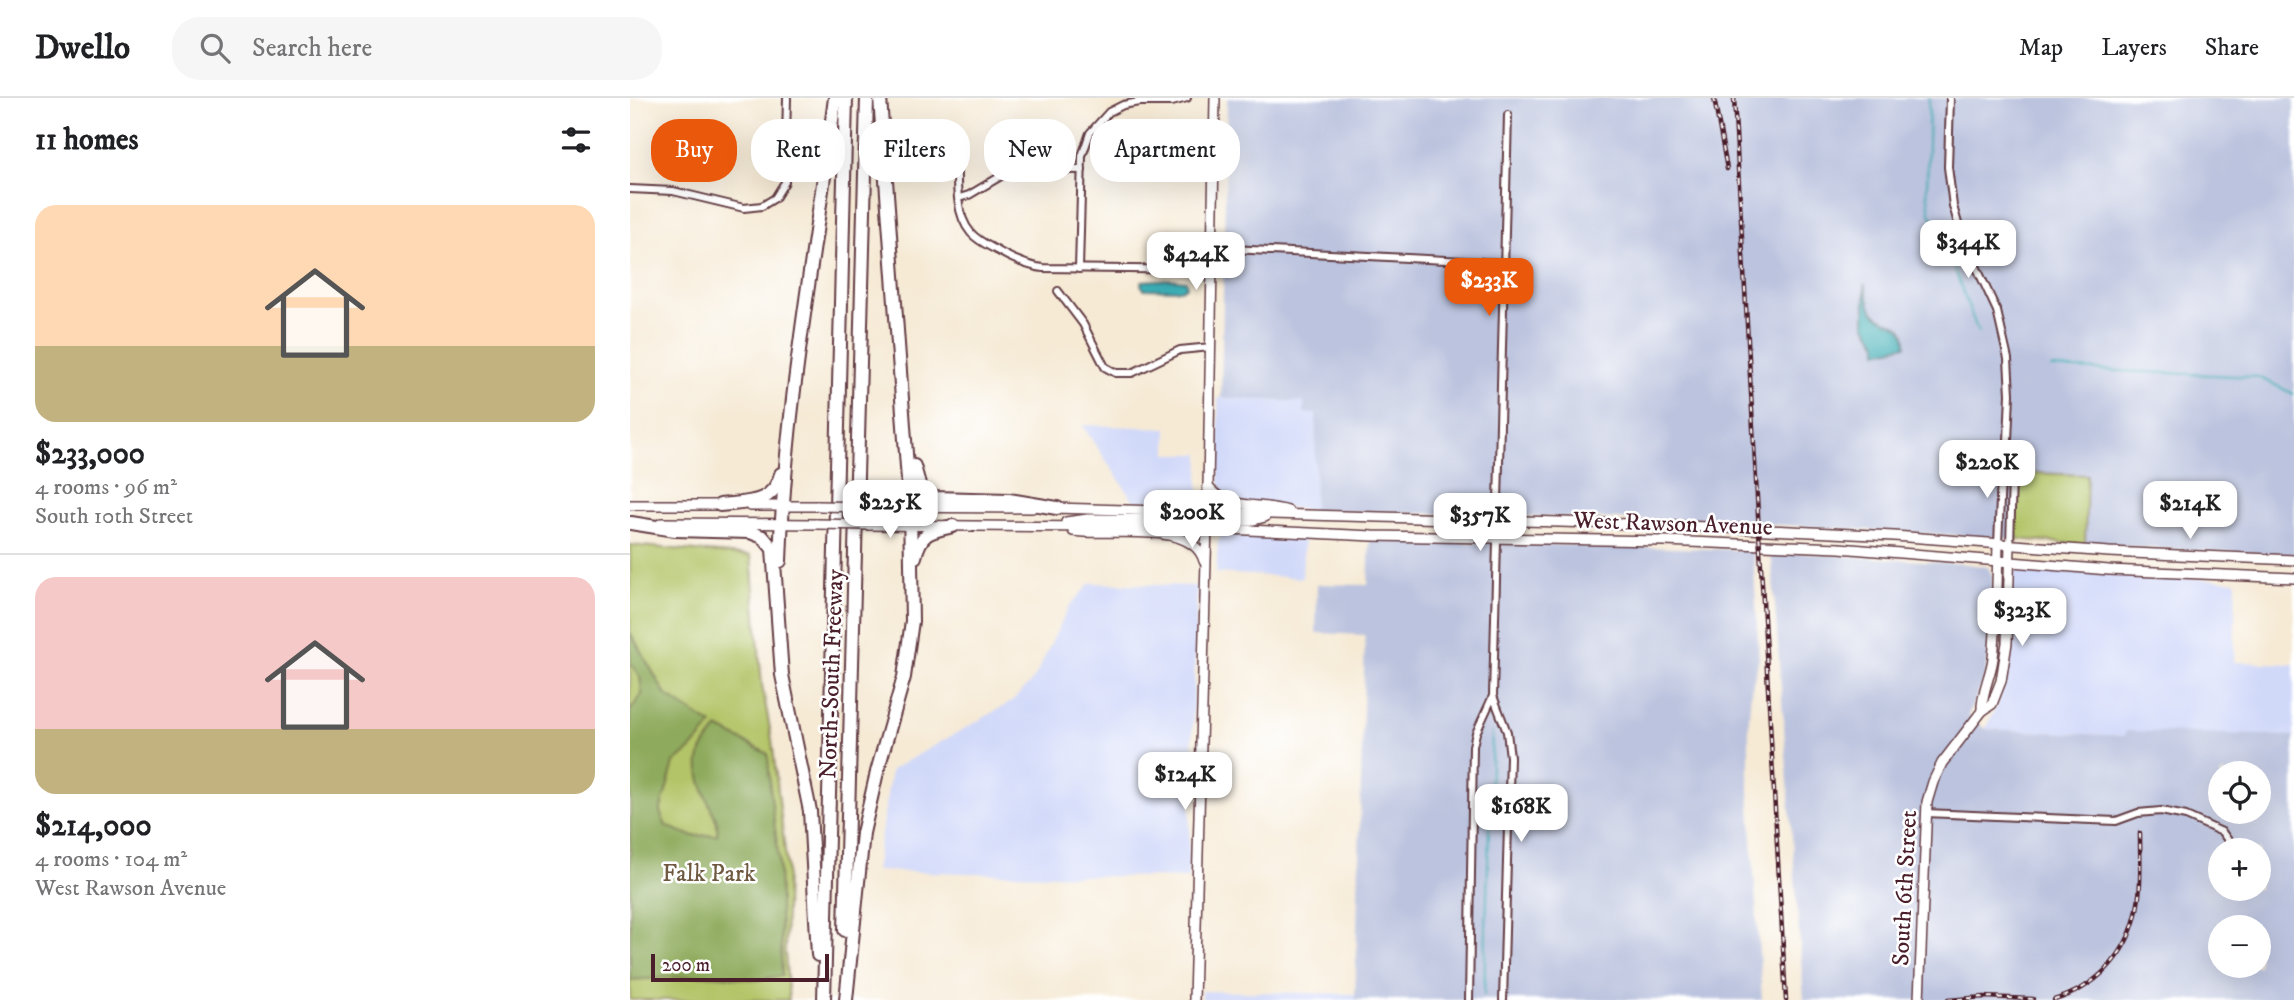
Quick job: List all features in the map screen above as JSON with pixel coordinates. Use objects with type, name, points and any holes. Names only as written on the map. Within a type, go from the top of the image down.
[{"type":"highway","points":[[822,1000],[810,811],[782,675],[779,607],[783,506],[790,436],[835,98]]},
{"type":"highway","name":"North-South Freeway","points":[[822,1000],[846,98]]},
{"type":"highway","name":"North-South Freeway","points":[[845,1000],[867,98]]},
{"type":"highway","points":[[845,1000],[863,833],[907,658],[912,621],[911,526],[904,407],[880,98]]},
{"type":"highway","points":[[904,407],[915,476],[920,488],[929,496],[941,499],[1009,500],[1057,508]]},
{"type":"highway","points":[[720,505],[750,502],[771,494],[779,482],[790,436]]},
{"type":"highway","points":[[630,523],[675,530],[750,532],[760,535],[771,545],[775,556],[779,607]]},
{"type":"highway","points":[[912,571],[923,537],[935,530],[953,526]]},
{"type":"main road","points":[[1195,1000],[1208,528],[1215,98]]},
{"type":"main road","points":[[1208,487],[1221,497],[1245,506],[1274,507],[1303,515],[1307,533]]},
{"type":"main road","name":"West Rawson Avenue","points":[[630,505],[1057,508],[1721,527],[2294,561]]},
{"type":"main road","points":[[1041,527],[1088,519],[1196,520],[1208,512]]},
{"type":"main road","points":[[1208,528],[1216,520],[1250,521],[1274,514]]},
{"type":"main road","points":[[1370,536],[1371,518]]},
{"type":"main road","name":"West Rawson Avenue","points":[[630,523],[1208,528],[1370,536],[1664,541],[1839,548],[2010,562],[2294,578]]},
{"type":"main road","points":[[1041,527],[1092,534],[1178,536],[1197,547],[1202,554],[1206,573]]},
{"type":"main road","name":"South 6th Street","points":[[1982,710],[1981,699],[1990,678],[1993,656],[1998,544]]},
{"type":"main road","name":"South 6th Street","points":[[1919,1000],[1929,792],[1937,773],[1982,710],[1992,704],[2004,669],[2010,545]]},
{"type":"main road","points":[[2260,576],[2261,559]]},
{"type":"street","points":[[630,189],[673,191],[744,208],[762,206],[778,196],[785,182],[787,98]]},
{"type":"street","points":[[1079,269],[1082,170],[1084,147],[1090,133],[1110,112],[1123,105],[1172,102],[1186,98]]},
{"type":"street","name":"South 6th Street","points":[[1950,98],[1948,167],[1953,206],[1962,234],[1997,311],[2007,349],[2010,383],[2007,464],[2001,477],[1998,544]]},
{"type":"street","points":[[1503,1000],[1510,757],[1507,732],[1493,696],[1508,115]]},
{"type":"street","points":[[959,198],[1013,169],[1082,170]]},
{"type":"street","points":[[958,182],[962,217],[968,230],[978,240],[1008,257],[1035,267],[1211,270]]},
{"type":"street","points":[[1212,248],[1504,263]]},
{"type":"street","points":[[1058,291],[1083,324],[1105,367],[1116,373],[1132,373],[1162,357],[1186,349],[1211,347]]},
{"type":"street","name":"South 6th Street","points":[[2007,464],[2012,477],[2010,545]]},
{"type":"street","points":[[1469,1000],[1473,746],[1475,733],[1493,696]]},
{"type":"street","points":[[1926,813],[2116,821],[2138,813],[2161,811],[2186,816],[2222,832],[2226,838]]},
{"type":"shaded area","points":[[1227,98],[2294,98],[2294,555],[2085,545],[1751,523],[1314,510],[1316,414],[1304,413],[1304,402],[1221,398],[1225,182],[1240,182],[1240,119],[1227,119]]},
{"type":"shaded area","points":[[1218,398],[1305,402],[1316,414],[1314,510],[1243,503],[1222,493],[1219,481]]},
{"type":"shaded area","points":[[1082,425],[1167,428],[1167,454],[1200,454],[1198,502],[1193,505],[1135,503]]},
{"type":"shaded area","points":[[1223,534],[1304,538],[1302,578],[1216,573],[1218,541]]},
{"type":"shaded area","points":[[1370,540],[1753,550],[1759,658],[1751,691],[1749,716],[1749,790],[1762,1000],[1355,1000],[1365,635],[1316,633],[1317,584],[1368,585]]},
{"type":"shaded area","points":[[1771,551],[1988,567],[1993,577],[1989,654],[1984,681],[1968,715],[1985,729],[2125,736],[2126,731],[2294,736],[2294,1000],[1804,1000]]},
{"type":"shaded area","points":[[2019,569],[2236,581],[2234,662],[2294,664],[2294,736],[2126,732],[2126,736],[1985,729],[1997,705],[2009,668],[2013,579]]},
{"type":"shaded area","points":[[1090,583],[1197,586],[1188,878],[875,871],[891,770],[1011,702],[1034,679],[1068,608]]},
{"type":"shaded area","points":[[1202,991],[1355,994],[1355,1000],[1202,1000]]},
{"type":"green space","points":[[2030,468],[2030,473],[2087,475],[2085,545],[2018,539],[2014,534],[2016,470]]},
{"type":"green space","name":"Falk Park","points":[[630,545],[751,556],[762,685],[772,740],[787,868],[785,953],[789,1000],[630,1000]]},
{"type":"green space","points":[[630,632],[666,695],[712,725],[691,749],[674,763],[660,812],[666,826],[692,836],[717,835],[716,819],[700,777],[699,761],[705,746],[718,728],[768,754],[779,861],[782,976],[757,980],[713,975],[630,980],[630,711],[642,694],[640,677],[630,662]]},
{"type":"water","points":[[1142,281],[1186,281],[1187,286],[1181,290],[1144,289],[1141,285]]},
{"type":"water","points":[[1865,284],[1873,311],[1903,330],[1906,345],[1878,352],[1878,344],[1865,324]]},
{"type":"waterway","points":[[1929,98],[1927,190],[1930,213],[1942,236],[1978,332]]},
{"type":"waterway","points":[[2051,368],[2258,377],[2294,394]]},
{"type":"waterway","points":[[1484,995],[1492,732]]},
{"type":"railway","points":[[1714,98],[1727,169]]},
{"type":"railway","points":[[1734,98],[1786,1000]]},
{"type":"railway","points":[[2054,1000],[2083,988],[2095,979],[2107,969],[2125,944],[2138,904],[2140,833]]},
{"type":"railway","points":[[1948,1000],[1984,997],[2033,999]]}]
